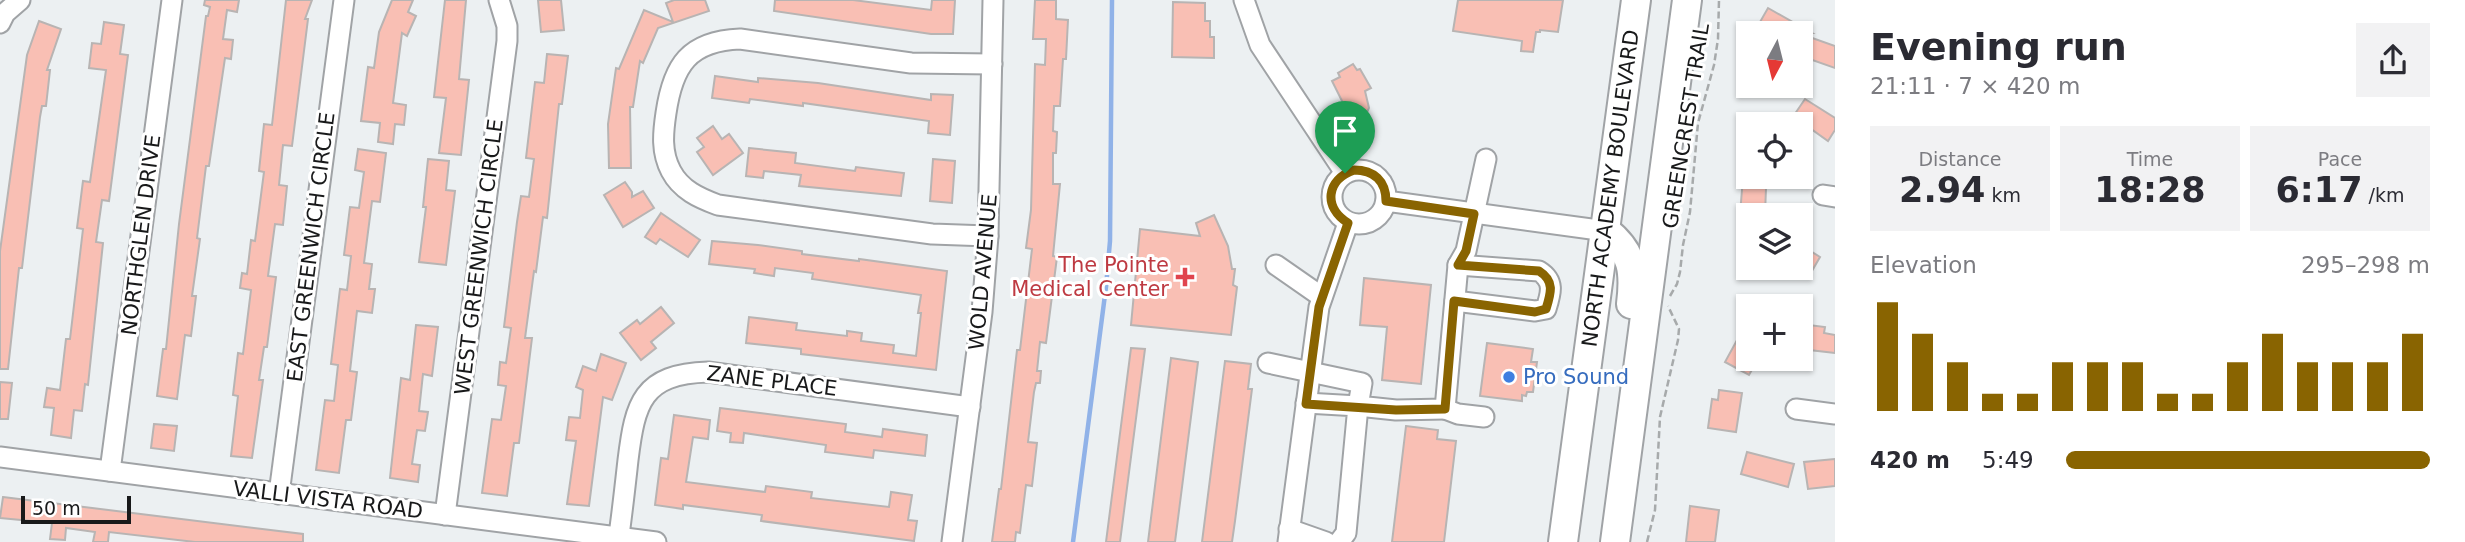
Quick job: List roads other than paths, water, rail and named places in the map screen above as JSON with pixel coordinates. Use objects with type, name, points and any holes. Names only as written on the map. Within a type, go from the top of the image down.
[{"type":"highway","name":"NORTH ACADEMY BOULEVARD","points":[[1563,542],[1636,0]]},
{"type":"highway","points":[[1615,542],[1687,0]]},
{"type":"highway","points":[[1606,231],[1616,239],[1632,264],[1634,282],[1615,416],[1628,447]]},
{"type":"street","points":[[0,23],[5,13],[20,0]]},
{"type":"street","name":"EAST GREENWICH CIRCLE","points":[[279,494],[344,0]]},
{"type":"street","name":"WEST GREENWICH CIRCLE","points":[[445,515],[507,41],[508,26],[499,0]]},
{"type":"street","name":"WOLD AVENUE","points":[[952,542],[970,407],[988,236],[993,0]]},
{"type":"street","points":[[1244,0],[1260,45],[1345,173]]},
{"type":"street","name":"NORTHGLEN DRIVE","points":[[110,471],[167,1]]},
{"type":"street","points":[[988,236],[932,234],[718,205],[698,198],[682,186],[671,172],[662,137],[670,87],[676,73],[696,50],[722,39],[740,39],[911,63],[992,64]]},
{"type":"street","points":[[1445,409],[1458,265],[1466,251],[1486,159]]},
{"type":"street","points":[[1363,170],[1376,176],[1382,183],[1386,201],[1376,218],[1367,223],[1348,223],[1339,217],[1331,200],[1332,190],[1337,179],[1345,173],[1363,170]]},
{"type":"street","points":[[1386,201],[1606,231]]},
{"type":"street","points":[[1326,542],[1288,536],[1319,307],[1348,223]]},
{"type":"street","points":[[1276,265],[1322,297]]},
{"type":"street","points":[[1454,301],[1535,312],[1546,309],[1552,284],[1548,277],[1539,271],[1458,265]]},
{"type":"street","points":[[1268,363],[1362,383],[1346,533],[1339,542]]},
{"type":"street","name":"ZANE PLACE","points":[[619,540],[633,422],[645,396],[656,385],[672,377],[708,372],[970,407]]},
{"type":"street","points":[[1306,404],[1396,410],[1445,409],[1458,414],[1485,417]]},
{"type":"street","points":[[1796,409],[1835,414]]},
{"type":"street","name":"VALLI VISTA ROAD","points":[[0,457],[619,540],[656,542]]},
{"type":"waterway","points":[[1073,542],[1110,241],[1112,0]]},
{"type":"place","name":"The Pointe Medical Center","points":[[1185,277]]},
{"type":"place","name":"Pro Sound","points":[[1509,377]]}]
